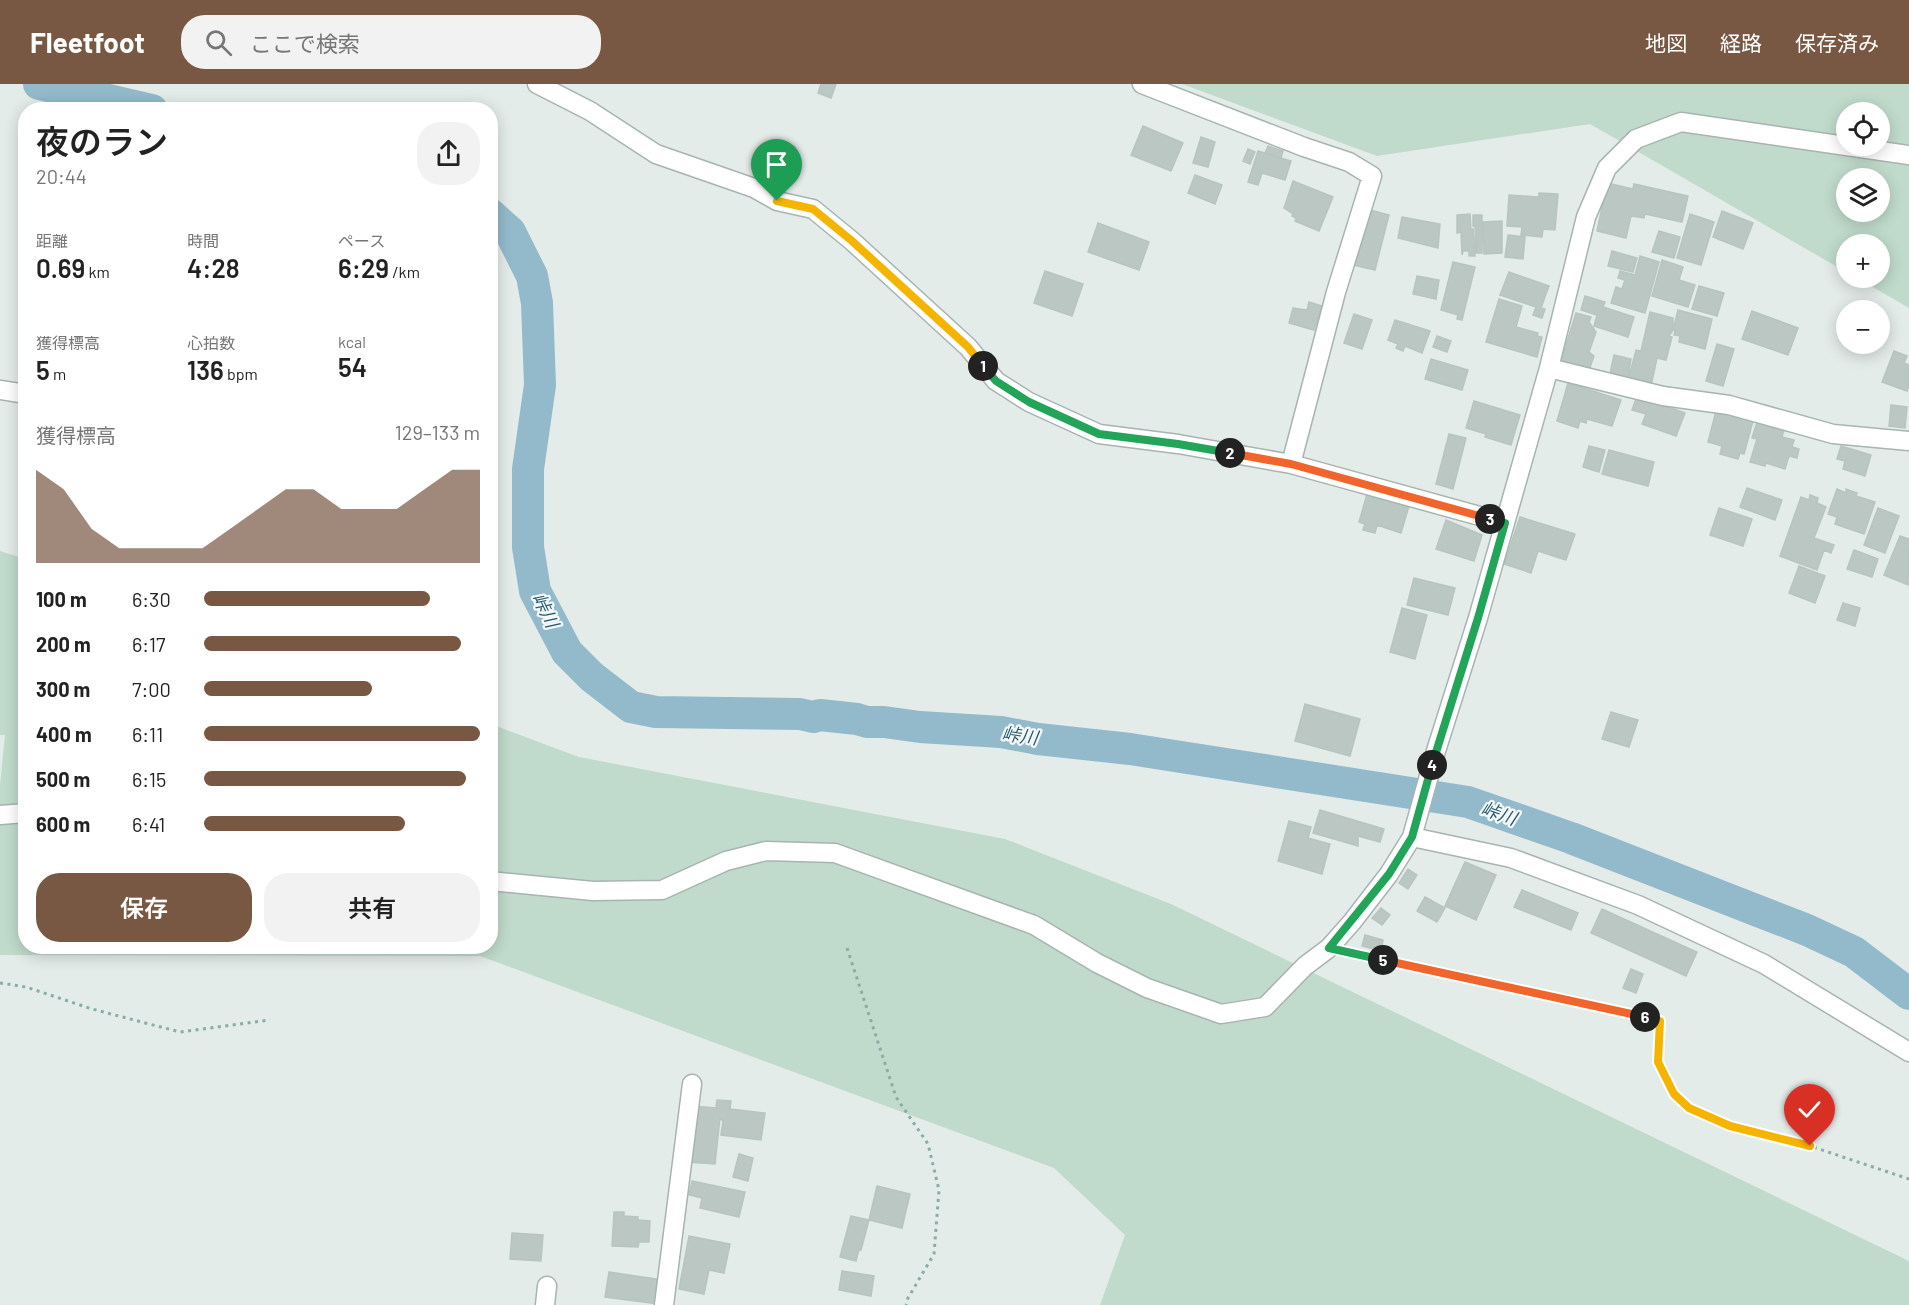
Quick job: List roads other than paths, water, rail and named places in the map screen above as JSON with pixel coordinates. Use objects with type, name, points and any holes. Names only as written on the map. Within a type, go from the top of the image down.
[{"type":"street","points":[[537,84],[590,111],[656,154],[754,188],[777,201],[813,209],[852,241],[968,347],[996,381],[1029,402],[1099,434],[1178,444],[1291,464],[1505,523]]},
{"type":"street","points":[[1142,84],[1304,147],[1349,162],[1372,176],[1336,292],[1291,464]]},
{"type":"street","points":[[498,882],[593,891],[662,890],[726,861],[766,851],[835,853],[1034,925],[1097,963],[1147,988],[1221,1014],[1265,1008],[1305,966],[1329,948],[1389,874],[1412,837],[1435,754],[1478,618],[1549,368],[1586,217],[1607,168],[1635,139],[1682,122],[1909,155]]},
{"type":"street","points":[[1549,368],[1663,396],[1729,405],[1833,434],[1909,441]]},
{"type":"street","points":[[0,390],[18,393]]},
{"type":"street","points":[[0,815],[18,814]]},
{"type":"street","points":[[1412,837],[1511,858],[1638,904],[1764,964],[1909,1052]]},
{"type":"street","points":[[664,1305],[692,1084]]},
{"type":"street","points":[[545,1305],[547,1286]]},
{"type":"waterway","name":"峠川","points":[[39,84],[117,102]]},
{"type":"waterway","name":"峠川","points":[[498,221],[510,232],[532,276],[537,303],[540,385],[528,469],[528,547],[535,591],[567,652],[592,677],[631,707],[656,712],[800,714],[813,717],[820,715],[920,727],[1001,732],[1038,739],[1130,749],[1468,802],[1571,838],[1807,930],[1854,952],[1909,994]]}]
